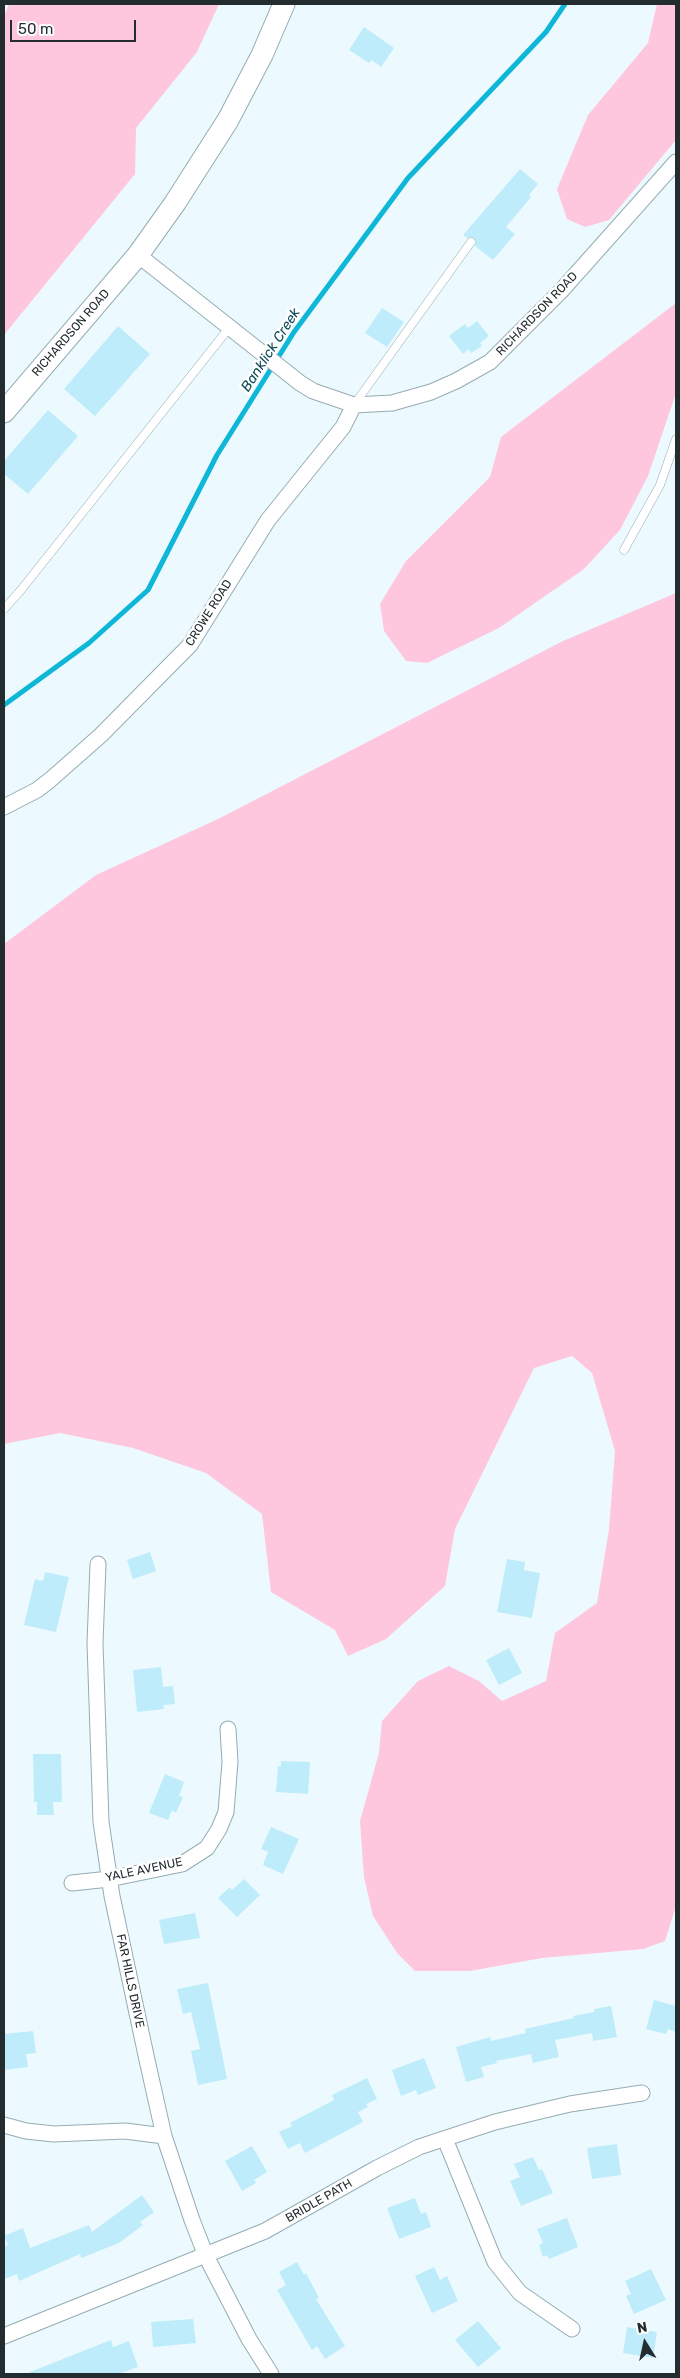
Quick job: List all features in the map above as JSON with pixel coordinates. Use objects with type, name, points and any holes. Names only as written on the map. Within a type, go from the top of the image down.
[{"type":"main road","name":"RICHARDSON ROAD","points":[[4,412],[138,255],[228,120],[262,55],[284,4]]},
{"type":"street","name":"RICHARDSON ROAD","points":[[138,255],[229,328],[313,391],[354,405],[392,403],[430,392],[456,381],[490,362],[562,291],[676,162]]},
{"type":"street","name":"CROWE ROAD","points":[[4,807],[37,790],[50,780],[101,735],[190,645],[268,520],[343,427],[354,405]]},
{"type":"street","name":"FAR HILLS DRIVE","points":[[98,1564],[95,1643],[101,1812],[109,1879],[164,2136],[206,2256],[249,2339],[271,2374]]},
{"type":"street","name":"YALE AVENUE","points":[[72,1883],[109,1879],[182,1864],[207,1848],[214,1840],[226,1812],[229,1795],[228,1729]]},
{"type":"street","name":"BRIDLE PATH","points":[[4,2336],[265,2231],[377,2168],[419,2147],[495,2122],[570,2104],[642,2094]]},
{"type":"street","points":[[4,2125],[26,2131],[54,2134],[125,2131],[164,2136]]},
{"type":"street","points":[[445,2139],[495,2262],[520,2293],[572,2329]]},
{"type":"lane","points":[[354,405],[471,242]]},
{"type":"lane","points":[[4,608],[22,590],[229,328]]},
{"type":"lane","points":[[624,550],[660,485],[676,438]]},
{"type":"shaded area","points":[[9,4],[219,4],[197,52],[136,128],[135,174],[4,335],[4,16]]},
{"type":"shaded area","points":[[657,4],[676,4],[676,140],[609,220],[585,227],[567,219],[557,189],[588,115],[648,43]]},
{"type":"shaded area","points":[[676,303],[676,393],[648,476],[620,530],[584,569],[499,628],[427,663],[406,661],[384,631],[380,604],[406,561],[490,477],[501,437]]},
{"type":"shaded area","points":[[676,593],[676,1906],[665,1941],[643,1949],[542,1958],[470,1971],[415,1971],[397,1953],[373,1916],[364,1877],[360,1821],[379,1753],[382,1721],[418,1681],[449,1666],[479,1681],[502,1701],[546,1681],[555,1633],[597,1603],[609,1529],[615,1451],[592,1373],[572,1356],[534,1368],[455,1529],[445,1586],[386,1639],[348,1656],[335,1630],[271,1592],[262,1514],[206,1473],[133,1448],[60,1433],[4,1444],[4,944],[96,875],[218,819],[563,641]]},
{"type":"building","points":[[364,27],[394,48],[381,67],[372,60],[369,63],[349,50]]},
{"type":"building","points":[[520,169],[538,184],[529,195],[531,197],[506,227],[515,234],[493,260],[475,246],[475,238],[467,238],[463,235]]},
{"type":"building","points":[[382,308],[404,322],[387,347],[365,333]]},
{"type":"building","points":[[477,321],[489,336],[480,343],[482,346],[471,353],[468,349],[463,354],[449,336],[465,324],[468,328]]},
{"type":"building","points":[[118,326],[150,354],[95,416],[64,389]]},
{"type":"building","points":[[48,410],[78,436],[28,494],[4,474],[4,461]]},
{"type":"building","points":[[150,1552],[156,1571],[133,1579],[127,1560]]},
{"type":"building","points":[[507,1559],[525,1562],[524,1570],[540,1573],[532,1618],[497,1612]]},
{"type":"building","points":[[45,1572],[69,1577],[56,1632],[24,1625],[35,1579],[43,1581]]},
{"type":"building","points":[[509,1648],[522,1673],[499,1685],[486,1660]]},
{"type":"building","points":[[161,1667],[163,1687],[173,1686],[175,1704],[163,1705],[164,1709],[137,1712],[133,1670]]},
{"type":"building","points":[[33,1754],[61,1754],[62,1802],[53,1802],[54,1815],[37,1815],[37,1802],[34,1802]]},
{"type":"building","points":[[281,1761],[310,1762],[308,1794],[276,1792],[278,1766],[281,1766]]},
{"type":"building","points":[[165,1774],[184,1782],[179,1796],[183,1797],[176,1813],[172,1810],[168,1820],[149,1813]]},
{"type":"building","points":[[271,1827],[299,1839],[283,1874],[263,1865],[268,1852],[261,1849]]},
{"type":"building","points":[[244,1879],[260,1895],[237,1917],[218,1898],[230,1887],[232,1890]]},
{"type":"building","points":[[195,1913],[200,1938],[164,1944],[159,1920]]},
{"type":"building","points":[[208,1983],[227,2079],[198,2085],[191,2051],[200,2049],[191,2012],[183,2014],[177,1989]]},
{"type":"building","points":[[654,2000],[676,2006],[676,2032],[668,2029],[666,2034],[646,2029]]},
{"type":"building","points":[[611,2006],[617,2037],[593,2041],[592,2033],[555,2040],[559,2057],[533,2063],[531,2054],[496,2061],[497,2063],[481,2067],[484,2077],[466,2082],[456,2047],[490,2037],[491,2041],[526,2033],[525,2029],[574,2018],[573,2016],[594,2012],[594,2009]]},
{"type":"building","points":[[33,2031],[36,2053],[26,2054],[28,2067],[4,2070],[4,2034]]},
{"type":"building","points":[[424,2058],[436,2088],[418,2095],[416,2090],[401,2096],[392,2070]]},
{"type":"building","points":[[367,2078],[377,2099],[366,2104],[368,2107],[358,2112],[363,2122],[305,2153],[300,2143],[288,2149],[279,2132],[292,2126],[290,2123],[334,2100],[332,2095]]},
{"type":"building","points":[[617,2144],[621,2175],[592,2179],[587,2148]]},
{"type":"building","points":[[252,2146],[267,2172],[254,2180],[256,2183],[242,2191],[225,2161]]},
{"type":"building","points":[[533,2157],[539,2170],[542,2169],[553,2193],[521,2206],[510,2181],[520,2177],[514,2164]]},
{"type":"building","points":[[142,2195],[154,2212],[140,2222],[143,2225],[119,2243],[81,2258],[80,2254],[19,2281],[17,2274],[4,2279],[4,2247],[8,2245],[4,2236],[23,2228],[30,2248],[89,2225],[92,2232]]},
{"type":"building","points":[[415,2198],[421,2214],[426,2212],[431,2227],[399,2239],[387,2208]]},
{"type":"building","points":[[567,2218],[578,2247],[549,2259],[547,2255],[543,2257],[539,2245],[543,2243],[537,2229]]},
{"type":"building","points":[[297,2262],[304,2275],[306,2273],[319,2298],[316,2299],[345,2346],[325,2359],[317,2346],[312,2350],[277,2290],[286,2285],[279,2272]]},
{"type":"building","points":[[434,2267],[440,2280],[447,2276],[458,2301],[432,2313],[415,2276]]},
{"type":"building","points":[[651,2269],[666,2300],[634,2314],[626,2296],[631,2294],[625,2281]]},
{"type":"building","points":[[193,2319],[196,2343],[153,2347],[151,2322]]},
{"type":"building","points":[[478,2321],[501,2348],[478,2367],[455,2340]]},
{"type":"building","points":[[627,2327],[657,2332],[653,2358],[623,2353]]},
{"type":"building","points":[[111,2340],[113,2347],[129,2341],[138,2367],[118,2374],[25,2374]]},
{"type":"waterway","name":"Banklick Creek","points":[[4,705],[89,643],[148,590],[217,455],[294,332],[408,178],[546,32],[565,4]]}]
